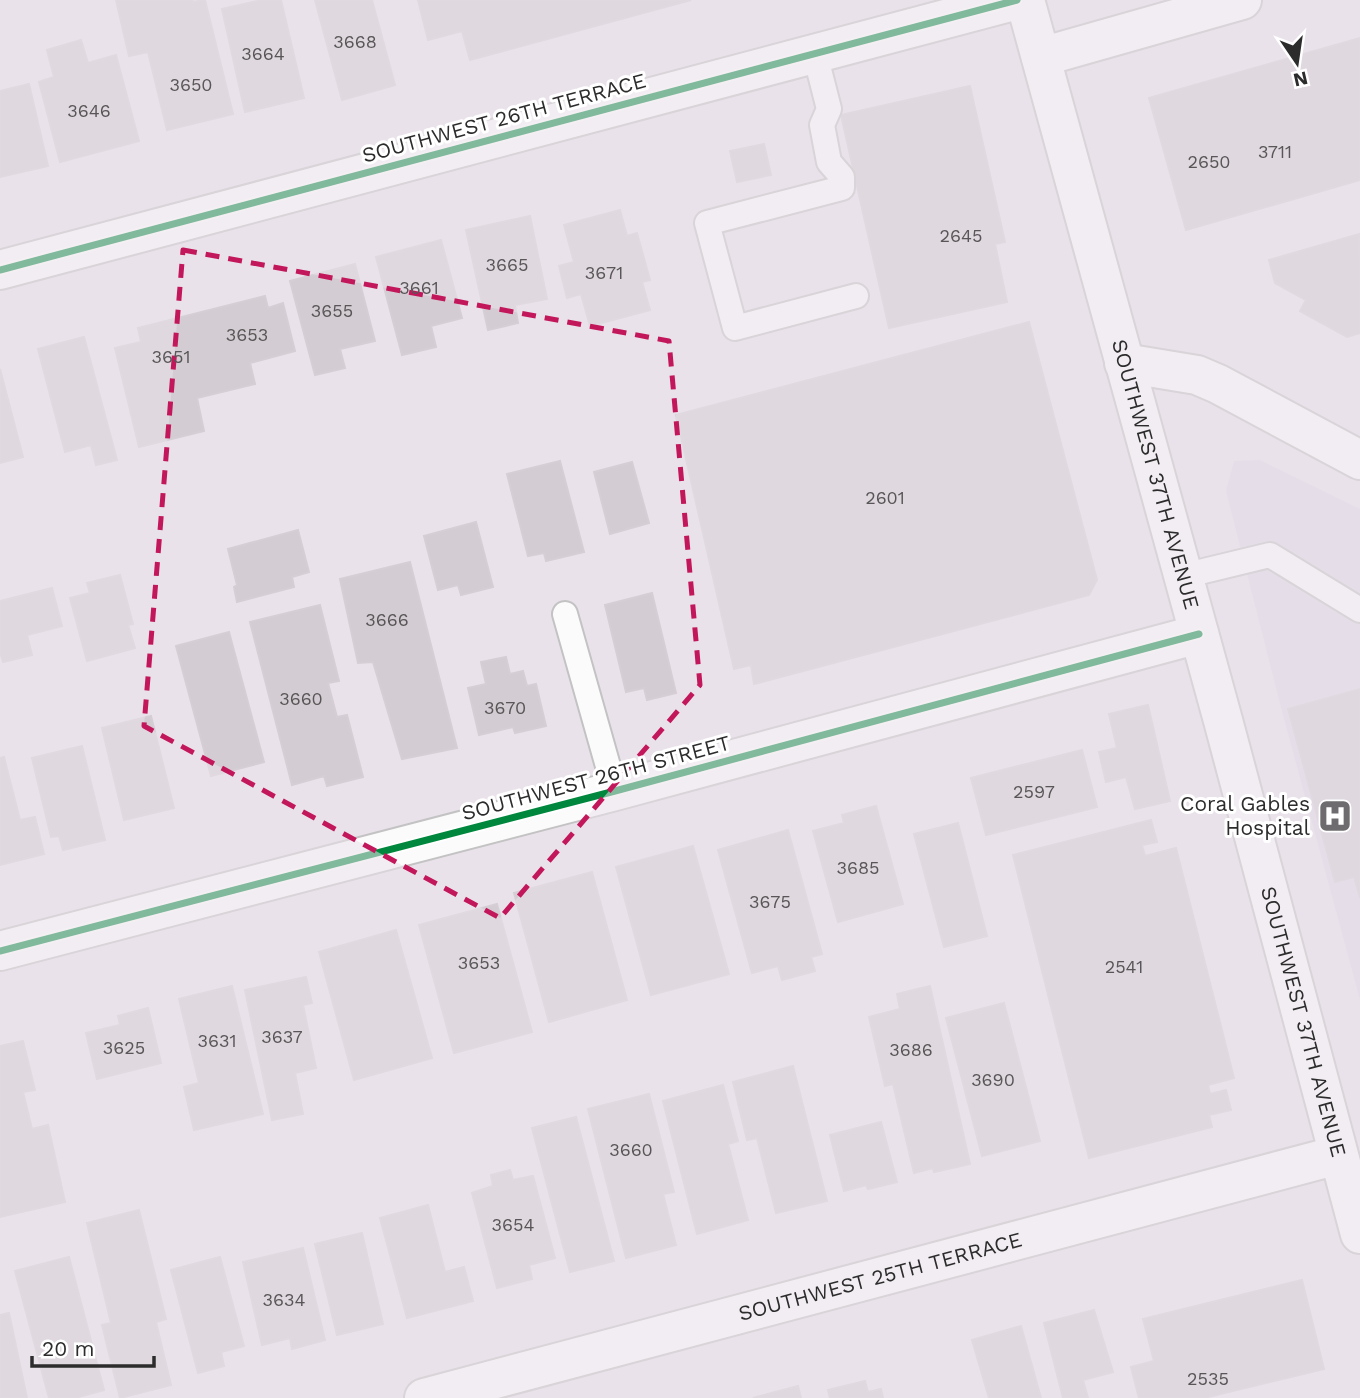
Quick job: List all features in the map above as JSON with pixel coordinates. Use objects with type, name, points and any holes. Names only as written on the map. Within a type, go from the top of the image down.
[{"type":"street","name":"SOUTHWEST 26TH TERRACE","points":[[0,271],[1017,0]]},
{"type":"street","name":"SOUTHWEST 37TH AVENUE","points":[[1025,0],[1358,1221]]},
{"type":"street","points":[[1041,57],[1242,0]]},
{"type":"street","points":[[1124,363],[1197,375],[1360,460]]},
{"type":"street","name":"SOUTHWEST 26TH STREET","points":[[0,951],[615,792],[1199,634]]},
{"type":"street","name":"SOUTHWEST 25TH TERRACE","points":[[424,1398],[1338,1155]]},
{"type":"lane","points":[[815,54],[837,112],[822,125],[830,162],[847,171],[842,188],[707,223],[735,328],[856,296]]},
{"type":"lane","points":[[1183,576],[1270,555],[1360,610]]},
{"type":"lane","points":[[565,614],[615,792]]},
{"type":"highlighted area","points":[[183,250],[669,341],[700,685],[500,918],[144,726]]},
{"type":"shaded area","name":"Coral Gables Hospital","points":[[1260,460],[1360,509],[1360,1000],[1226,491],[1234,461]]},
{"type":"building","points":[[116,0],[205,0],[233,114],[167,130],[148,52],[129,56]]},
{"type":"building","points":[[262,0],[281,0],[304,98],[245,112],[222,9]]},
{"type":"building","points":[[315,0],[372,0],[395,85],[342,100]]},
{"type":"building","points":[[418,0],[691,0],[470,60],[462,31],[428,40]]},
{"type":"building","points":[[1360,38],[1360,180],[1186,230],[1149,98]]},
{"type":"building","points":[[81,40],[88,63],[116,55],[139,141],[60,162],[39,82],[54,77],[47,50]]},
{"type":"building","points":[[29,84],[48,166],[0,177],[0,91]]},
{"type":"building","points":[[970,86],[1005,242],[995,244],[1007,302],[889,328],[841,115]]},
{"type":"building","points":[[764,144],[771,175],[737,182],[730,151]]},
{"type":"building","points":[[620,210],[627,236],[637,233],[650,280],[642,282],[650,310],[590,326],[581,294],[567,298],[559,266],[574,262],[564,225]]},
{"type":"building","points":[[530,216],[547,299],[515,305],[518,323],[488,330],[466,230]]},
{"type":"building","points":[[1359,234],[1360,333],[1347,337],[1300,311],[1306,300],[1275,283],[1269,260]]},
{"type":"building","points":[[441,240],[462,318],[431,326],[436,347],[402,355],[376,257]]},
{"type":"building","points":[[355,264],[375,341],[340,349],[345,368],[315,375],[290,281]]},
{"type":"building","points":[[265,296],[268,308],[283,303],[295,351],[250,363],[255,384],[197,398],[204,431],[139,447],[115,348],[141,342],[138,328]]},
{"type":"building","points":[[1029,322],[1097,580],[1089,595],[754,684],[751,665],[734,669],[676,415]]},
{"type":"building","points":[[84,337],[117,460],[96,465],[91,445],[65,452],[38,349]]},
{"type":"building","points":[[0,369],[23,457],[0,463]]},
{"type":"building","points":[[560,461],[584,552],[546,561],[544,553],[528,556],[507,474]]},
{"type":"building","points":[[632,462],[649,523],[610,534],[594,472]]},
{"type":"building","points":[[476,522],[493,587],[461,595],[458,585],[438,590],[424,536]]},
{"type":"building","points":[[298,530],[309,572],[292,577],[294,587],[237,602],[234,587],[237,585],[228,549]]},
{"type":"building","points":[[410,562],[457,748],[402,759],[373,662],[358,663],[340,579]]},
{"type":"building","points":[[120,575],[133,624],[128,625],[135,648],[87,661],[70,598],[90,593],[87,583]]},
{"type":"building","points":[[52,588],[62,626],[27,635],[32,655],[3,662],[0,652],[0,601]]},
{"type":"building","points":[[652,593],[676,693],[647,700],[644,688],[626,692],[605,605]]},
{"type":"building","points":[[320,605],[339,681],[328,683],[337,717],[347,715],[363,777],[327,786],[324,776],[292,785],[250,622]]},
{"type":"building","points":[[229,632],[264,762],[211,776],[176,646]]},
{"type":"building","points":[[506,657],[510,674],[523,671],[527,686],[536,684],[546,726],[515,733],[513,727],[479,735],[468,688],[486,684],[481,662]]},
{"type":"building","points":[[1360,689],[1360,898],[1354,877],[1335,882],[1288,709]]},
{"type":"building","points":[[1148,705],[1170,801],[1135,809],[1126,777],[1106,782],[1099,752],[1117,748],[1109,714]]},
{"type":"building","points":[[151,716],[174,808],[124,820],[102,728]]},
{"type":"building","points":[[82,746],[105,840],[63,850],[59,836],[51,837],[32,758]]},
{"type":"building","points":[[1082,750],[1097,807],[986,835],[971,778]]},
{"type":"building","points":[[4,757],[20,820],[35,817],[44,854],[0,865],[0,758]]},
{"type":"building","points":[[876,806],[903,904],[838,922],[813,831],[844,823],[842,815]]},
{"type":"building","points":[[1151,820],[1157,842],[1142,845],[1145,856],[1176,848],[1234,1078],[1208,1085],[1210,1094],[1226,1090],[1231,1110],[1209,1115],[1212,1127],[1089,1158],[1013,855]]},
{"type":"building","points":[[958,823],[987,936],[944,947],[914,834]]},
{"type":"building","points":[[788,830],[822,954],[811,957],[815,971],[782,980],[778,966],[752,973],[718,850]]},
{"type":"building","points":[[693,846],[729,974],[651,995],[616,867]]},
{"type":"building","points":[[592,872],[627,1000],[549,1022],[514,893]]},
{"type":"building","points":[[497,904],[532,1032],[454,1053],[419,925]]},
{"type":"building","points":[[396,930],[432,1058],[354,1080],[319,952]]},
{"type":"building","points":[[306,977],[312,1003],[303,1005],[316,1068],[295,1073],[303,1114],[272,1120],[245,990]]},
{"type":"building","points":[[232,986],[263,1114],[194,1130],[184,1087],[199,1083],[179,999]]},
{"type":"building","points":[[930,986],[970,1164],[934,1172],[933,1168],[914,1173],[893,1084],[885,1086],[869,1017],[900,1009],[897,994]]},
{"type":"building","points":[[1004,1003],[1040,1141],[982,1156],[946,1018]]},
{"type":"building","points":[[148,1008],[161,1063],[97,1079],[86,1033],[120,1025],[118,1016]]},
{"type":"building","points":[[23,1041],[35,1090],[23,1092],[32,1129],[48,1125],[65,1202],[0,1217],[0,1046]]},
{"type":"building","points":[[793,1066],[827,1201],[776,1213],[757,1138],[747,1140],[733,1082]]},
{"type":"building","points":[[723,1085],[738,1141],[728,1144],[748,1220],[697,1234],[663,1101]]},
{"type":"building","points":[[649,1094],[674,1192],[663,1194],[676,1245],[626,1258],[588,1109]]},
{"type":"building","points":[[576,1117],[614,1261],[570,1272],[532,1128]]},
{"type":"building","points":[[881,1122],[897,1182],[868,1189],[866,1185],[844,1191],[830,1135]]},
{"type":"building","points":[[510,1170],[513,1180],[533,1176],[555,1258],[529,1265],[532,1279],[497,1288],[472,1193],[493,1186],[491,1175]]},
{"type":"building","points":[[428,1205],[445,1272],[464,1267],[473,1301],[407,1318],[380,1218]]},
{"type":"building","points":[[139,1210],[166,1319],[156,1322],[171,1385],[120,1398],[102,1325],[111,1323],[87,1223]]},
{"type":"building","points":[[362,1233],[383,1324],[337,1335],[315,1244]]},
{"type":"building","points":[[303,1248],[325,1340],[292,1349],[290,1338],[262,1345],[243,1262]]},
{"type":"building","points":[[69,1257],[104,1390],[75,1398],[49,1398],[15,1271]]},
{"type":"building","points":[[220,1257],[244,1346],[221,1352],[224,1366],[198,1373],[171,1270]]},
{"type":"building","points":[[1302,1280],[1324,1369],[1204,1398],[1139,1398],[1131,1367],[1154,1361],[1143,1319]]},
{"type":"building","points":[[1094,1310],[1113,1372],[1083,1380],[1088,1398],[1063,1398],[1044,1323]]},
{"type":"building","points":[[9,1313],[27,1398],[0,1398],[0,1315]]},
{"type":"building","points":[[1021,1326],[1041,1398],[989,1398],[972,1340]]},
{"type":"building","points":[[865,1381],[868,1392],[881,1389],[883,1398],[830,1398],[828,1390]]},
{"type":"building","points":[[798,1386],[801,1398],[753,1398]]},
{"type":"cycle path","points":[[0,270],[1017,0]]},
{"type":"cycle path","points":[[0,951],[615,791],[1199,634]]},
{"type":"place","name":"Coral Gables Hospital","points":[[1335,816]]}]
